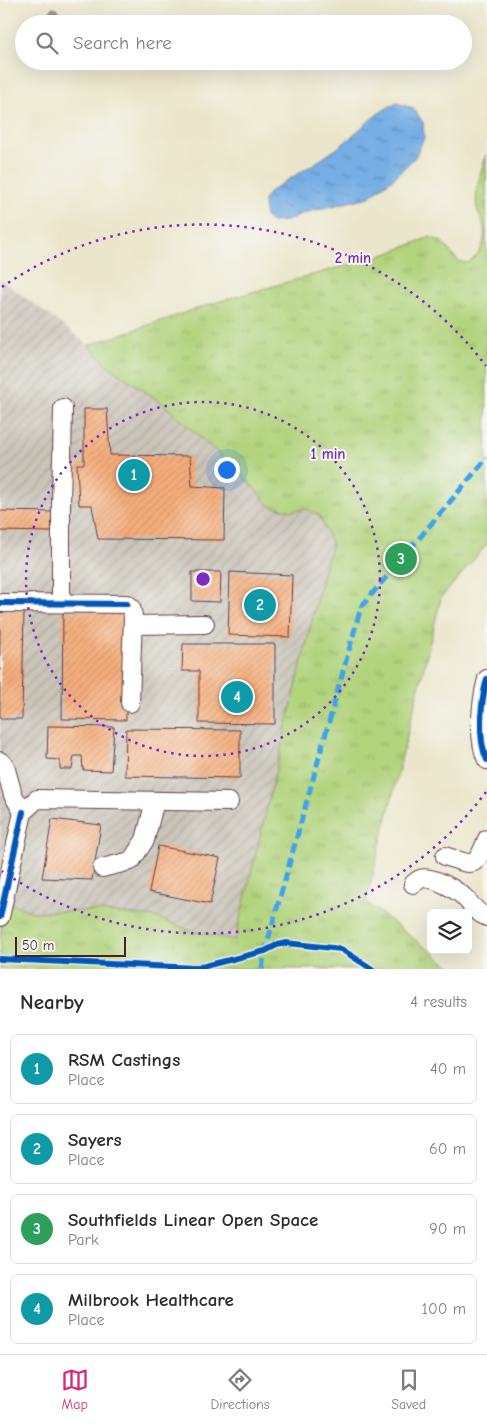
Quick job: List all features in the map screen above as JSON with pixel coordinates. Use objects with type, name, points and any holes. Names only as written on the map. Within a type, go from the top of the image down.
[{"type":"street","points":[[61,603],[60,505],[63,408]]},
{"type":"street","points":[[0,603],[127,604],[131,607],[133,625],[130,703]]},
{"type":"street","points":[[133,625],[205,624]]},
{"type":"street","points":[[487,679],[481,701],[483,751],[487,760]]},
{"type":"street","points":[[0,761],[5,766],[12,795],[23,812]]},
{"type":"street","points":[[0,918],[23,812],[38,799],[229,802]]},
{"type":"street","points":[[102,868],[131,861],[145,840],[155,801]]},
{"type":"street","points":[[445,856],[466,863],[474,863],[479,859],[487,839]]},
{"type":"street","points":[[413,884],[420,879],[426,879],[451,888],[465,898],[474,910],[487,917]]},
{"type":"shaded area","points":[[0,279],[89,345],[108,366],[162,403],[243,476],[270,506],[292,511],[306,509],[319,515],[332,544],[323,574],[235,940],[188,930],[156,917],[97,911],[33,912],[4,901],[0,942]]},
{"type":"green space","points":[[486,155],[487,544],[441,598],[366,902],[427,949],[427,954],[434,954],[451,967],[484,969],[366,969],[363,967],[356,969],[0,969],[0,942],[4,901],[33,912],[97,911],[156,917],[188,930],[235,940],[323,574],[332,544],[319,515],[306,509],[292,511],[270,506],[243,476],[162,403],[108,366],[89,345],[217,302],[386,254],[430,237],[442,242],[458,261],[468,263],[480,251],[484,241],[484,229],[476,202],[478,182]]},
{"type":"water","points":[[397,103],[413,108],[423,122],[424,138],[415,157],[395,177],[369,197],[303,213],[287,221],[272,222],[265,217],[264,200],[271,191],[331,153],[373,117]]},
{"type":"building","points":[[84,409],[107,409],[110,455],[190,456],[192,486],[225,488],[224,540],[98,539],[92,505],[79,505],[77,464],[84,464]]},
{"type":"building","points":[[0,511],[54,512],[53,532],[0,531]]},
{"type":"building","points":[[192,572],[221,572],[220,602],[192,601]]},
{"type":"building","points":[[230,572],[292,575],[290,637],[228,635]]},
{"type":"building","points":[[0,609],[24,609],[22,719],[0,719]]},
{"type":"building","points":[[63,611],[126,611],[126,720],[62,719]]},
{"type":"building","points":[[183,644],[275,644],[275,724],[199,723],[199,671],[182,671]]},
{"type":"building","points":[[48,726],[114,727],[111,771],[83,770],[82,756],[74,756],[72,769],[60,769],[60,760],[47,759]]},
{"type":"building","points":[[126,729],[240,730],[240,778],[125,776]]},
{"type":"building","points":[[52,819],[101,825],[92,880],[42,878]]},
{"type":"building","points":[[158,846],[220,858],[210,904],[149,892]]},
{"type":"marked path","points":[[262,969],[265,951],[361,607],[487,458]]},
{"type":"cycle path","points":[[0,603],[127,604]]},
{"type":"cycle path","points":[[487,679],[481,720],[482,742],[487,760]]},
{"type":"cycle path","points":[[0,917],[23,812]]},
{"type":"cycle path","points":[[0,959],[197,968],[265,951],[286,943],[341,949],[372,969]]},
{"type":"place","name":"RSM Castings","points":[[134,475]]},
{"type":"place","name":"Southfields Linear Open Space","points":[[401,559]]},
{"type":"place","name":"Sayers","points":[[260,605]]},
{"type":"place","name":"Milbrook Healthcare","points":[[237,697]]}]
